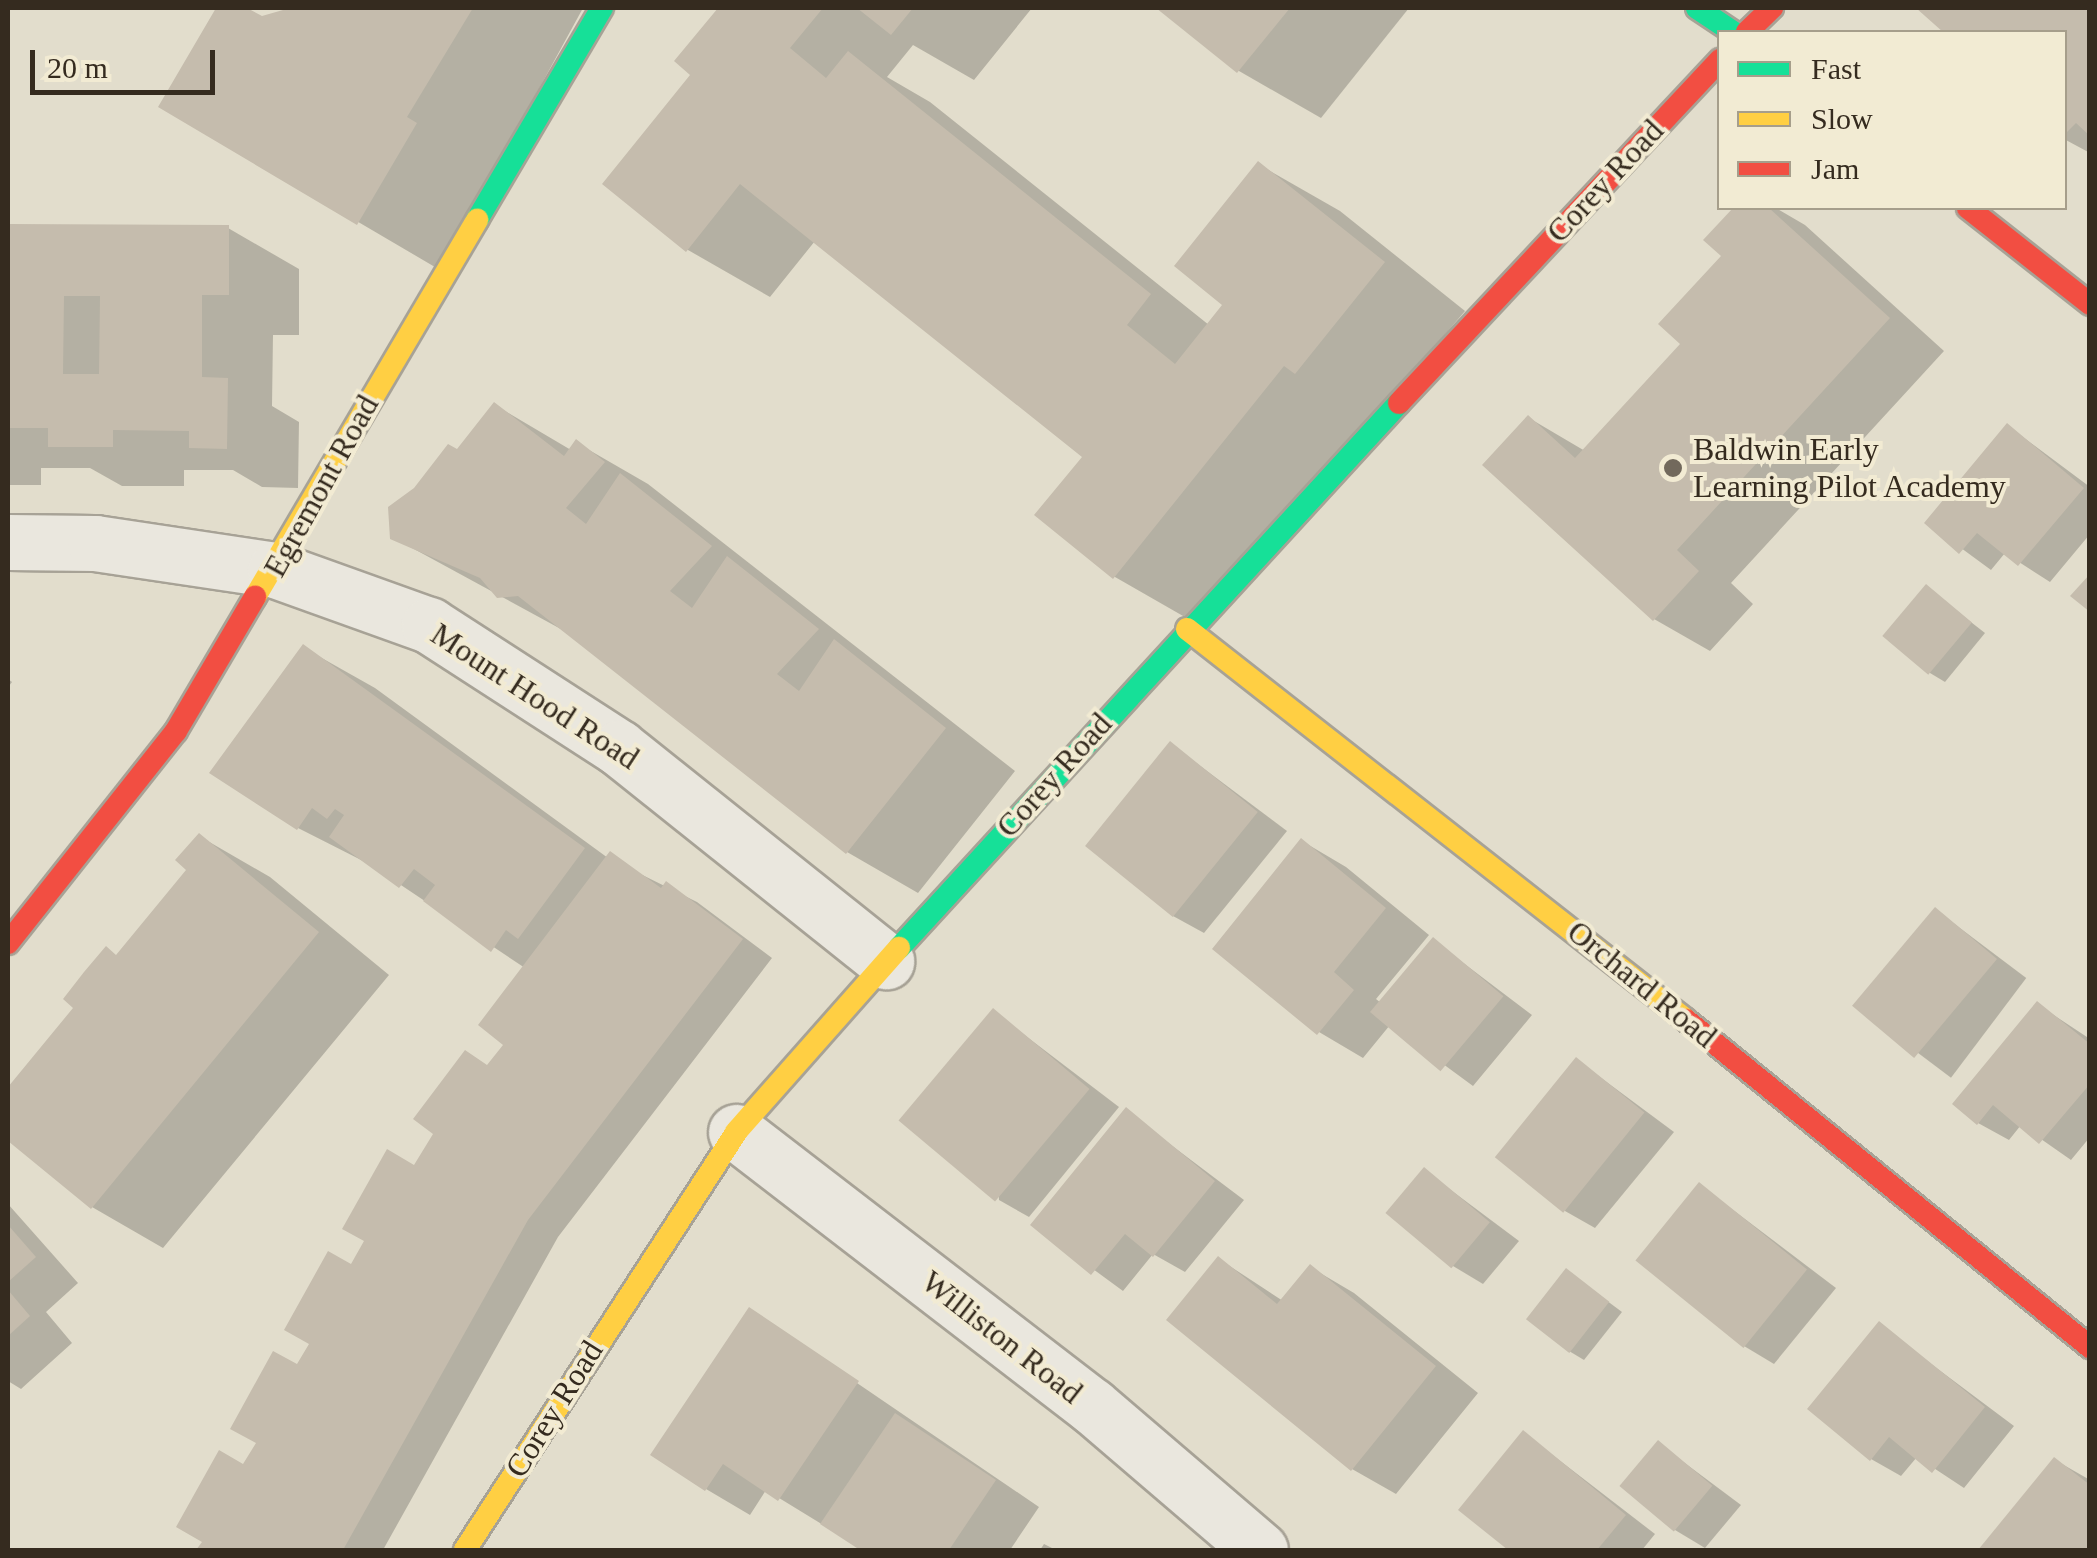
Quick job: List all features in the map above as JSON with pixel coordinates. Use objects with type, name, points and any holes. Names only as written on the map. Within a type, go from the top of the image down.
[{"type":"street","name":"Egremont Road","points":[[8,943],[176,732],[275,570],[602,8]]},
{"type":"street","points":[[1697,8],[1730,30]]},
{"type":"street","points":[[1748,30],[1772,8]]},
{"type":"street","name":"Corey Road","points":[[465,1550],[736,1132],[1187,629],[1717,63]]},
{"type":"street","points":[[1971,210],[2090,304]]},
{"type":"street","name":"Mount Hood Road","points":[[8,542],[95,543],[275,570],[390,608],[483,654],[646,768],[886,961]]},
{"type":"street","name":"Orchard Road","points":[[1187,629],[1478,850],[2090,1347]]},
{"type":"street","name":"Williston Road","points":[[736,1132],[1092,1406],[1260,1550]]},
{"type":"building","points":[[216,8],[247,8],[262,16],[290,8],[473,8],[407,117],[417,123],[357,225],[158,107]]},
{"type":"building","points":[[718,8],[823,8],[790,48],[826,78],[848,51],[1151,294],[1127,325],[1175,364],[1222,305],[1174,266],[1258,161],[1385,262],[1295,374],[1284,366],[1113,579],[1034,515],[1082,457],[740,184],[686,252],[602,184],[690,75],[674,61]]},
{"type":"building","points":[[857,8],[913,8],[891,35]]},
{"type":"building","points":[[1156,8],[1290,8],[1237,73]]},
{"type":"building","points":[[1916,8],[2090,8],[2090,136],[2076,123],[2067,132],[2067,30],[1941,30]]},
{"type":"building","points":[[1731,210],[1771,210],[1890,318],[1677,550],[1699,571],[1653,621],[1482,465],[1528,415],[1575,458],[1680,344],[1658,324],[1721,256],[1703,240]]},
{"type":"building","points":[[8,224],[229,225],[229,295],[202,295],[202,377],[228,378],[227,449],[189,448],[189,431],[113,430],[113,447],[48,447],[48,428],[8,428]],"holes":[[[64,296],[100,296],[99,374],[63,374]]]},
{"type":"building","points":[[494,402],[564,456],[576,439],[605,462],[566,508],[586,524],[620,473],[712,546],[670,591],[692,608],[727,556],[819,629],[777,674],[799,691],[834,639],[946,728],[846,854],[518,596],[497,598],[480,578],[390,539],[388,507],[414,488],[448,444],[457,449]]},
{"type":"building","points":[[2007,423],[2084,488],[2018,566],[1977,533],[1959,554],[1924,523]]},
{"type":"building","points":[[2090,574],[2090,612],[2070,596]]},
{"type":"building","points":[[1926,584],[1972,623],[1928,675],[1882,636]]},
{"type":"building","points":[[303,644],[585,848],[518,939],[506,930],[491,952],[423,901],[435,885],[414,869],[399,888],[329,837],[344,815],[335,809],[327,819],[312,808],[297,830],[209,773]]},
{"type":"building","points":[[1170,741],[1258,812],[1173,917],[1085,846]]},
{"type":"building","points":[[199,833],[319,932],[91,1209],[8,1141],[8,1087],[73,1008],[63,999],[84,972],[106,946],[116,955],[186,870],[175,860]]},
{"type":"building","points":[[1301,838],[1386,908],[1334,972],[1354,990],[1317,1035],[1212,949]]},
{"type":"building","points":[[610,851],[661,888],[666,881],[743,939],[528,1220],[343,1550],[196,1550],[202,1542],[176,1527],[219,1450],[243,1464],[256,1443],[230,1429],[273,1351],[297,1364],[309,1344],[284,1330],[328,1251],[351,1264],[364,1241],[342,1229],[387,1149],[414,1165],[433,1134],[413,1119],[465,1050],[487,1065],[503,1045],[478,1025]]},
{"type":"building","points":[[1935,907],[1997,959],[1914,1058],[1852,1006]]},
{"type":"building","points":[[1433,937],[1503,996],[1440,1071],[1370,1012]]},
{"type":"building","points":[[2037,1001],[2090,1044],[2090,1084],[2039,1144],[1993,1105],[1977,1125],[1952,1104]]},
{"type":"building","points":[[993,1008],[1090,1089],[995,1202],[899,1121]]},
{"type":"building","points":[[1576,1057],[1644,1112],[1563,1213],[1495,1157]]},
{"type":"building","points":[[1126,1107],[1215,1181],[1153,1257],[1125,1234],[1091,1275],[1030,1225]]},
{"type":"building","points":[[1424,1167],[1490,1222],[1451,1268],[1385,1213]]},
{"type":"building","points":[[1699,1182],[1807,1269],[1743,1348],[1635,1260]]},
{"type":"building","points":[[8,1225],[36,1257],[8,1282]]},
{"type":"building","points":[[1218,1256],[1277,1304],[1310,1264],[1436,1366],[1351,1471],[1166,1320]]},
{"type":"building","points":[[1566,1268],[1609,1302],[1569,1353],[1526,1319]]},
{"type":"building","points":[[8,1290],[30,1316],[8,1336]]},
{"type":"building","points":[[749,1307],[859,1381],[778,1501],[723,1464],[705,1491],[650,1455]]},
{"type":"building","points":[[1879,1321],[1985,1407],[1932,1473],[1889,1437],[1870,1461],[1807,1409]]},
{"type":"building","points":[[895,1413],[996,1480],[949,1550],[860,1550],[820,1524]]},
{"type":"building","points":[[1523,1430],[1626,1515],[1597,1550],[1508,1550],[1458,1510]]},
{"type":"building","points":[[1658,1440],[1712,1486],[1674,1532],[1619,1486]]},
{"type":"building","points":[[2054,1457],[2090,1485],[2090,1550],[1978,1550]]},
{"type":"traffic: fast","points":[[477,220],[602,8]]},
{"type":"traffic: fast","points":[[1697,8],[1730,30]]},
{"type":"traffic: fast","points":[[899,948],[1399,403]]},
{"type":"traffic: slow","points":[[255,597],[477,220]]},
{"type":"traffic: slow","points":[[1187,629],[1686,1020]]},
{"type":"traffic: slow","points":[[465,1550],[736,1132],[899,948]]},
{"type":"traffic: jam","points":[[1749,30],[1772,8]]},
{"type":"traffic: jam","points":[[1399,403],[1717,63]]},
{"type":"traffic: jam","points":[[1971,210],[2090,304]]},
{"type":"traffic: jam","points":[[8,943],[176,731],[255,597]]},
{"type":"traffic: jam","points":[[1686,1020],[2090,1347]]},
{"type":"place","name":"Baldwin Early Learning Pilot Academy","points":[[1673,468]]}]
